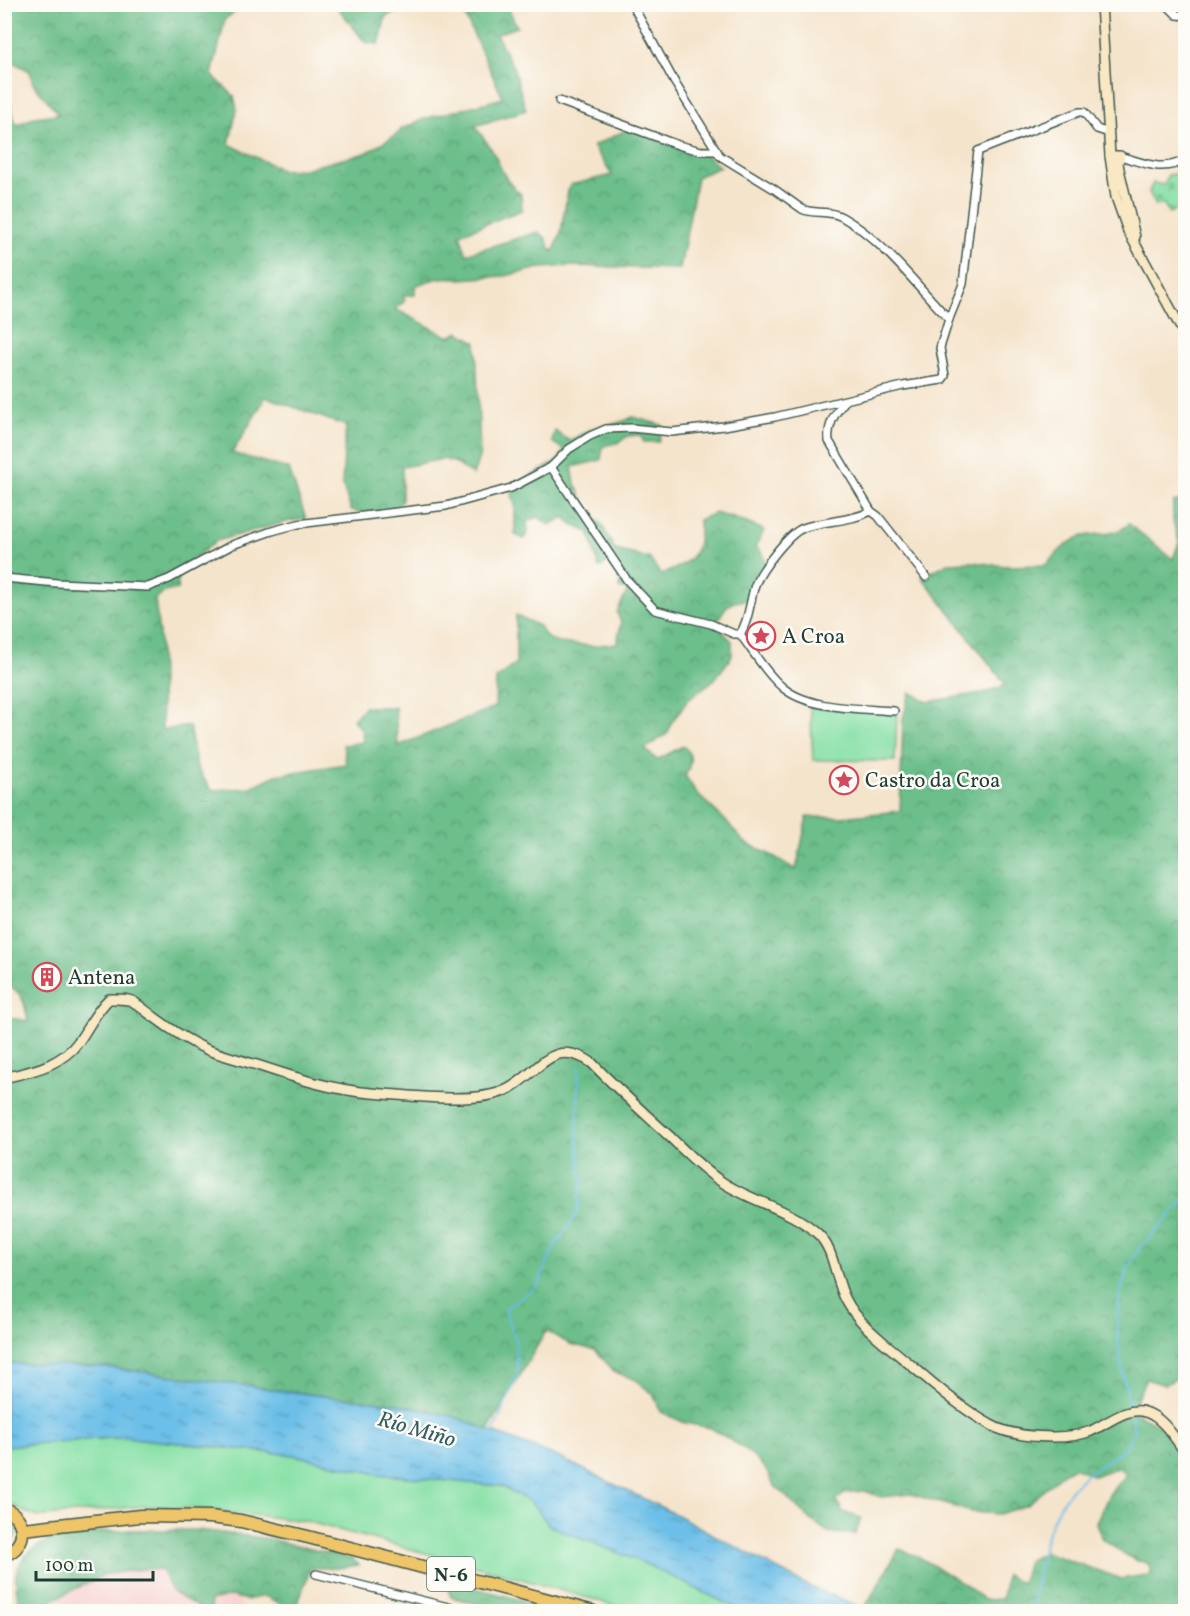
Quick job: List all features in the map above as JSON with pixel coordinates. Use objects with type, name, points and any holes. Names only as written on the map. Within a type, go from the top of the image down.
[{"type":"highway","points":[[4,1509],[17,1517],[23,1529],[17,1547],[4,1555]]},
{"type":"highway","name":"N-6","points":[[23,1529],[140,1516],[210,1517],[241,1521],[594,1611]]},
{"type":"street","points":[[632,4],[675,83],[720,156],[802,209],[826,211],[841,216],[872,238],[949,319]]},
{"type":"street","points":[[1101,4],[1109,133],[1115,156],[1113,184],[1120,211],[1137,250],[1185,333]]},
{"type":"street","points":[[1166,4],[1178,15],[1185,16]]},
{"type":"street","points":[[559,101],[678,145],[701,151],[717,151]]},
{"type":"street","points":[[4,578],[57,584],[148,587],[169,579],[232,545],[272,531],[298,524],[446,506],[511,488],[552,467],[569,449],[606,429],[631,428],[672,432],[724,426],[775,417],[902,386],[942,380],[945,376],[940,348],[963,284],[978,151],[1079,112],[1084,112],[1097,129],[1109,133]]},
{"type":"street","points":[[1115,156],[1163,167],[1176,165],[1185,159]]},
{"type":"street","points":[[845,401],[832,420],[828,441],[871,511],[878,516],[926,577]]},
{"type":"street","points":[[552,467],[627,580],[655,610],[740,634]]},
{"type":"street","points":[[740,634],[746,625],[747,613],[756,583],[792,535],[802,529],[860,516],[871,511]]},
{"type":"street","points":[[740,634],[781,686],[795,696],[812,702],[894,711]]},
{"type":"street","points":[[4,1078],[52,1065],[65,1057],[77,1043],[100,1007],[109,999],[131,1001],[207,1049],[326,1086],[368,1093],[462,1098],[486,1097],[507,1090],[546,1059],[560,1053],[574,1053],[592,1063],[699,1165],[723,1183],[794,1218],[819,1236],[826,1245],[846,1300],[854,1312],[874,1333],[952,1400],[971,1413],[1006,1431],[1051,1436],[1089,1432],[1121,1414],[1143,1411],[1163,1423],[1185,1453]]},
{"type":"street","points":[[316,1574],[468,1611]]},
{"type":"street","points":[[4,1584],[8,1611]]},
{"type":"shaded area","points":[[161,1569],[173,1593],[197,1606],[232,1596],[239,1597],[241,1611],[45,1612],[50,1601],[106,1574]]},
{"type":"green space","points":[[335,4],[415,5],[386,16],[379,44],[365,42]]},
{"type":"green space","points":[[5,5],[239,5],[241,8],[225,19],[212,75],[234,96],[237,109],[229,144],[282,170],[304,169],[366,153],[399,133],[401,129],[424,119],[503,98],[460,5],[507,5],[517,27],[496,34],[513,67],[526,110],[475,126],[492,150],[508,181],[521,194],[522,210],[460,234],[466,254],[538,232],[545,237],[552,252],[560,236],[570,185],[612,175],[593,146],[628,129],[698,149],[720,167],[697,177],[680,269],[573,266],[540,268],[505,276],[437,279],[415,286],[415,295],[403,295],[405,301],[395,309],[449,337],[459,332],[476,342],[480,454],[473,475],[454,462],[443,459],[402,467],[402,501],[391,512],[351,510],[342,484],[346,426],[266,397],[232,453],[289,469],[306,519],[290,521],[216,541],[193,559],[178,575],[178,589],[164,592],[155,599],[160,643],[162,730],[189,726],[197,768],[211,790],[249,788],[276,775],[346,764],[343,745],[363,742],[362,730],[353,720],[364,707],[395,707],[398,746],[495,707],[496,679],[516,663],[516,615],[539,626],[547,638],[559,643],[593,646],[617,643],[621,623],[617,612],[628,590],[619,588],[621,576],[609,561],[599,568],[589,532],[572,525],[565,517],[549,525],[538,517],[527,521],[528,531],[524,539],[515,535],[515,505],[510,488],[558,461],[564,450],[552,442],[555,431],[568,440],[595,428],[633,417],[662,425],[659,442],[644,442],[640,435],[627,436],[620,442],[603,446],[601,460],[572,467],[575,484],[591,515],[602,525],[615,550],[649,558],[661,575],[680,566],[692,556],[698,542],[699,520],[715,513],[764,530],[756,547],[767,564],[748,600],[727,606],[716,625],[732,641],[732,656],[715,679],[688,700],[671,723],[668,733],[645,749],[657,760],[683,746],[690,757],[690,765],[685,777],[697,794],[724,819],[744,842],[796,870],[807,817],[840,817],[900,811],[903,718],[910,692],[928,702],[987,692],[1006,685],[922,577],[948,563],[972,562],[1006,566],[1046,565],[1073,541],[1084,536],[1112,533],[1129,524],[1173,559],[1179,542],[1173,521],[1173,502],[1185,499],[1185,1373],[1165,1385],[1146,1379],[1137,1398],[1134,1413],[1153,1422],[1174,1440],[1185,1464],[1185,1611],[871,1612],[864,1609],[899,1549],[921,1558],[967,1586],[984,1600],[1002,1599],[1006,1575],[1022,1583],[1028,1561],[1045,1552],[1122,1579],[1152,1574],[1148,1563],[1134,1560],[1102,1539],[1096,1522],[1110,1493],[1126,1474],[1118,1467],[1094,1476],[1074,1467],[1063,1473],[1027,1505],[999,1514],[972,1512],[911,1494],[881,1497],[865,1491],[846,1493],[836,1500],[843,1512],[861,1518],[855,1534],[830,1533],[812,1521],[774,1485],[764,1467],[745,1449],[711,1428],[685,1423],[661,1412],[653,1394],[634,1379],[615,1372],[595,1350],[570,1344],[546,1331],[488,1430],[451,1416],[392,1403],[106,1367],[5,1363],[5,1017],[28,1021],[22,998],[15,990],[4,984],[5,98],[10,104],[16,125],[35,117],[59,114],[33,84],[30,71],[5,58]]},
{"type":"green space","points":[[1184,173],[1185,206],[1169,213],[1164,204],[1156,206],[1149,192],[1153,183],[1164,185],[1168,175]]},
{"type":"green space","points":[[810,704],[897,714],[895,761],[813,760]]},
{"type":"green space","points":[[123,1437],[294,1455],[378,1474],[501,1486],[531,1502],[550,1526],[644,1563],[742,1611],[634,1611],[305,1521],[197,1509],[144,1506],[36,1517],[5,1501],[4,1446]]},
{"type":"green space","points":[[5,1515],[14,1522],[16,1532],[10,1546],[5,1549]]},
{"type":"green space","points":[[131,1530],[200,1530],[270,1539],[352,1559],[359,1565],[311,1568],[298,1602],[288,1608],[265,1596],[246,1600],[232,1596],[210,1601],[212,1611],[199,1611],[197,1606],[173,1593],[161,1570],[142,1569],[106,1574],[50,1601],[45,1611],[20,1611],[16,1574],[23,1559],[34,1549],[64,1536]]},
{"type":"green space","points":[[444,1580],[563,1611],[505,1611],[451,1597]]},
{"type":"water","name":"Río Miño","points":[[5,1363],[106,1367],[392,1403],[451,1416],[558,1457],[677,1515],[808,1586],[871,1611],[742,1611],[644,1563],[550,1526],[531,1502],[501,1486],[378,1474],[294,1455],[123,1437],[5,1446]]},
{"type":"waterway","points":[[492,1434],[518,1375],[515,1338],[507,1318],[506,1308],[538,1285],[554,1247],[577,1214],[582,1183],[577,1129],[579,1067]]},
{"type":"waterway","points":[[1131,1410],[1119,1350],[1118,1309],[1121,1290],[1127,1271],[1137,1253],[1186,1196]]},
{"type":"waterway","points":[[1032,1612],[1045,1541],[1059,1508],[1081,1479],[1125,1447],[1135,1429],[1132,1416]]},
{"type":"place","name":"A Croa","points":[[761,636]]},
{"type":"place","name":"Castro da Croa","points":[[844,780]]},
{"type":"place","name":"Antena","points":[[47,977]]}]
